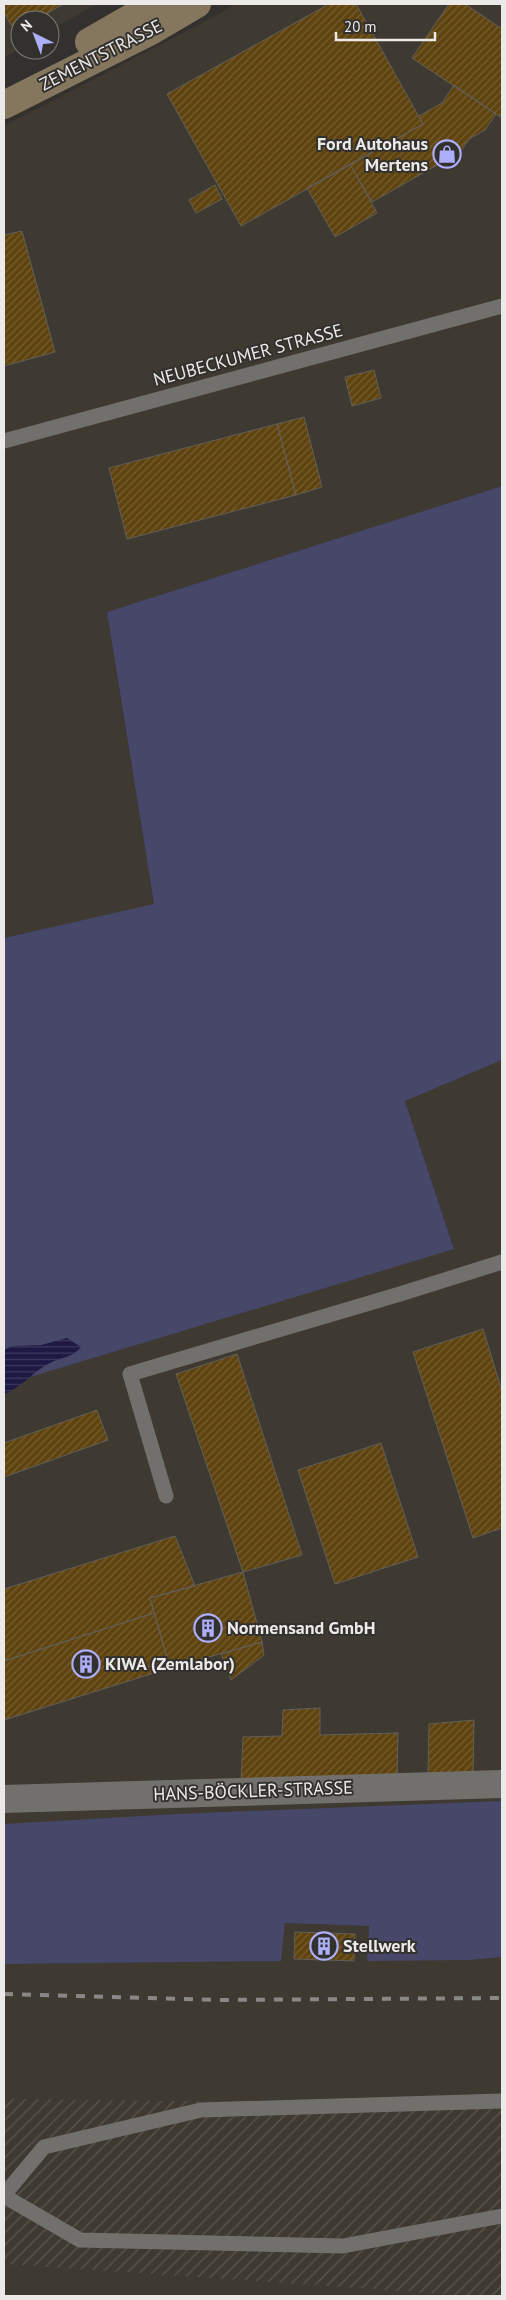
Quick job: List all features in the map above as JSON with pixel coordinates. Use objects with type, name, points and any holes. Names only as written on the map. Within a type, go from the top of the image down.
[{"type":"street","name":"ZEMENTSTRASSE","points":[[4,97],[49,64],[155,4]]},
{"type":"street","name":"ZEMENTSTRASSE","points":[[4,105],[151,31],[197,4]]},
{"type":"street","name":"HANS-BÖCKLER-STRASSE","points":[[4,1798],[502,1784]]},
{"type":"lane","name":"NEUBECKUMER STRASSE","points":[[4,441],[502,306]]},
{"type":"lane","points":[[166,1496],[130,1374],[502,1262]]},
{"type":"lane","points":[[502,2101],[201,2110],[44,2147],[4,2196],[80,2240],[343,2246],[502,2216]]},
{"type":"shaded area","points":[[4,4],[96,4],[60,25],[60,10],[10,10],[10,54],[4,58]]},
{"type":"shaded area","points":[[235,4],[502,4],[502,486],[107,612],[154,905],[4,938],[4,126]]},
{"type":"shaded area","points":[[502,486],[502,1060],[405,1101],[454,1249],[4,1385],[4,938],[154,904],[107,612]]},
{"type":"shaded area","points":[[502,1060],[502,1810],[4,1828],[4,1385],[454,1248],[405,1101]]},
{"type":"shaded area","points":[[67,1338],[81,1347],[78,1351],[44,1366],[17,1387],[4,1394],[4,1350],[12,1346],[41,1345]]},
{"type":"shaded area","points":[[502,1801],[502,1957],[471,1960],[367,1961],[369,1926],[285,1923],[281,1961],[4,1964],[4,1824],[177,1814]]},
{"type":"shaded area","points":[[285,1923],[369,1926],[367,1960],[471,1960],[502,1957],[502,2296],[4,2296],[4,1964],[280,1961]]},
{"type":"shaded area","points":[[4,2099],[502,2105],[502,2296],[447,2296],[446,2294],[4,2264]]},
{"type":"building","points":[[4,4],[63,4],[53,10],[10,10],[10,23],[4,13]]},
{"type":"building","points":[[329,4],[356,4],[423,124],[241,226],[167,94]]},
{"type":"building","points":[[449,4],[465,4],[502,29],[502,118],[412,58]]},
{"type":"building","points":[[454,85],[496,114],[485,130],[469,139],[460,152],[372,202],[350,164],[423,124],[419,116],[442,103]]},
{"type":"building","points":[[350,164],[377,213],[335,237],[307,188]]},
{"type":"building","points":[[215,185],[222,199],[196,213],[189,200]]},
{"type":"building","points":[[22,231],[55,352],[4,366],[4,235]]},
{"type":"building","points":[[374,370],[381,398],[352,406],[345,377]]},
{"type":"building","points":[[304,417],[322,487],[296,495],[277,424]]},
{"type":"building","points":[[277,424],[296,495],[127,539],[109,468]]},
{"type":"building","points":[[483,1329],[502,1391],[502,1528],[473,1538],[413,1352]]},
{"type":"building","points":[[237,1354],[302,1555],[243,1572],[176,1374]]},
{"type":"building","points":[[97,1410],[108,1440],[4,1477],[4,1443]]},
{"type":"building","points":[[381,1443],[418,1557],[335,1584],[298,1470]]},
{"type":"building","points":[[175,1536],[195,1586],[150,1598],[154,1613],[4,1661],[4,1589]]},
{"type":"building","name":"Normensand GmbH","points":[[243,1572],[262,1642],[170,1668],[150,1598]]},
{"type":"building","name":"KIWA (Zemlabor)","points":[[154,1613],[170,1668],[4,1720],[4,1661]]},
{"type":"building","points":[[262,1642],[264,1655],[231,1680],[221,1654]]},
{"type":"building","points":[[320,1708],[320,1735],[398,1733],[397,1778],[241,1783],[243,1737],[282,1736],[283,1710]]},
{"type":"building","points":[[474,1720],[473,1773],[428,1776],[429,1724]]},
{"type":"building","name":"Stellwerk","points":[[295,1932],[355,1934],[354,1961],[294,1959]]},
{"type":"railway","points":[[4,1994],[218,2000],[502,1998]]},
{"type":"place","name":"Ford Autohaus Mertens","points":[[447,154]]},
{"type":"place","name":"Normensand GmbH","points":[[208,1628]]},
{"type":"place","name":"KIWA (Zemlabor)","points":[[86,1664]]},
{"type":"place","name":"Stellwerk","points":[[324,1946]]}]
